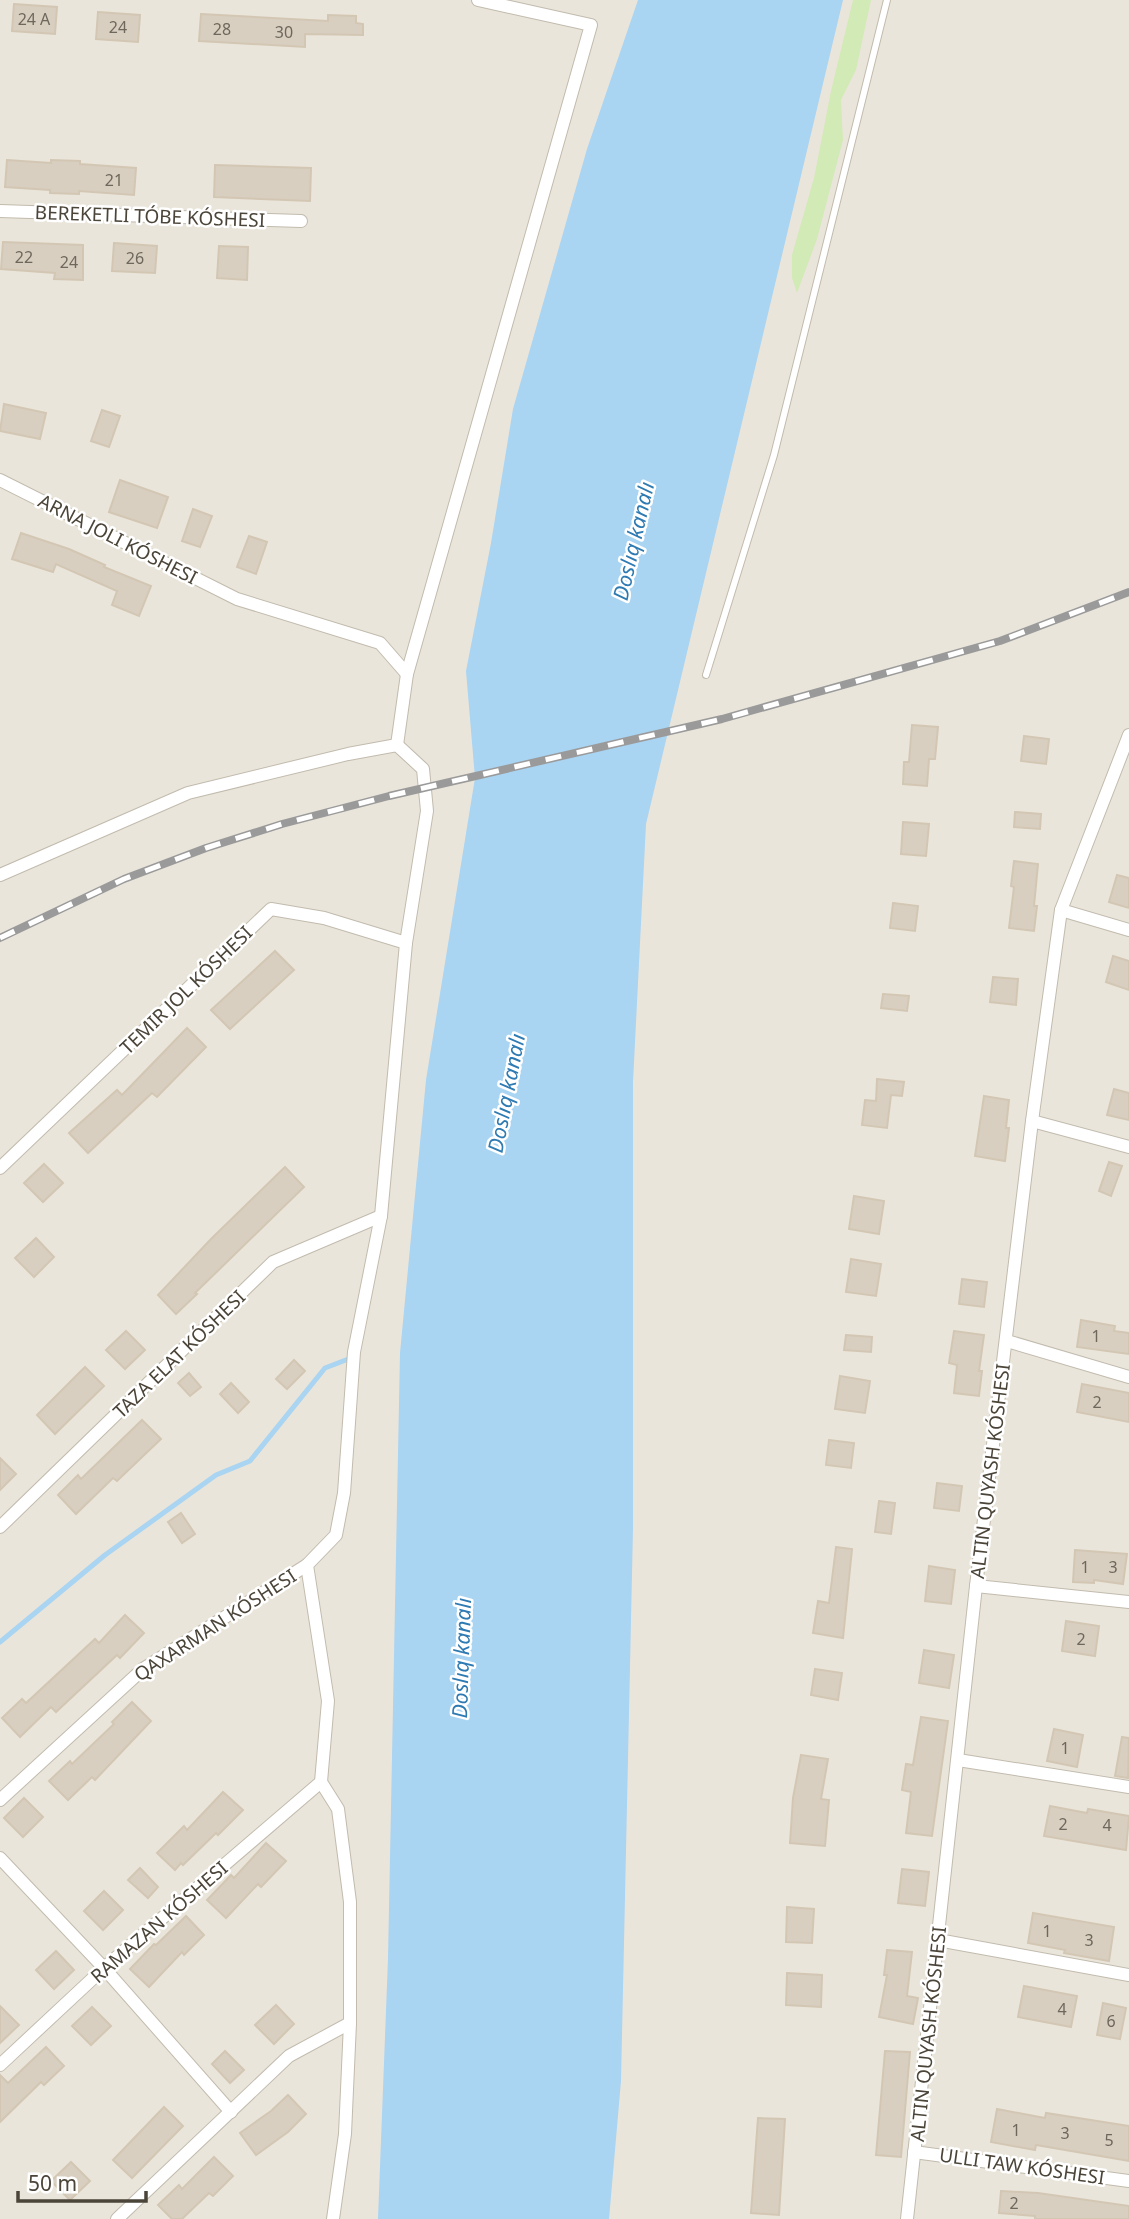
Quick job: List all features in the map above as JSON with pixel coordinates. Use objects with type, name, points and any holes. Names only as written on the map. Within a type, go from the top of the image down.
[{"type":"street","points":[[0,875],[188,793],[348,754],[397,745],[407,674],[591,25],[478,0]]},
{"type":"street","name":"BEREKETLI TÓBE KÓSHESI","points":[[0,211],[301,221]]},
{"type":"street","points":[[0,480],[237,598],[380,643],[407,674]]},
{"type":"street","points":[[907,2219],[976,1586],[1032,1121],[1061,910],[1129,735]]},
{"type":"street","name":"QAXARMAN KÓSHESI","points":[[0,1800],[143,1669],[307,1565],[336,1535],[344,1493],[354,1352],[381,1216],[406,943],[427,811],[422,769],[397,745]]},
{"type":"street","name":"TEMIR JOL KÓSHESI","points":[[0,1168],[271,909],[324,919],[406,943]]},
{"type":"street","points":[[1061,910],[1129,930]]},
{"type":"street","points":[[1032,1121],[1129,1147]]},
{"type":"street","name":"TAZA ELAT KÓSHESI","points":[[0,1527],[273,1262],[381,1216]]},
{"type":"street","points":[[1007,1341],[1129,1377]]},
{"type":"street","points":[[307,1565],[328,1701],[321,1782],[338,1809],[350,1902],[351,2022],[345,2134],[333,2219]]},
{"type":"street","points":[[976,1586],[1129,1602]]},
{"type":"street","points":[[958,1760],[1129,1787]]},
{"type":"street","name":"RAMAZAN KÓSHESI","points":[[0,2065],[104,1968],[321,1782]]},
{"type":"street","points":[[0,1858],[104,1968],[231,2112]]},
{"type":"street","points":[[938,1940],[1129,1975]]},
{"type":"street","points":[[117,2219],[289,2056],[351,2022]]},
{"type":"street","points":[[914,2152],[1129,2181]]},
{"type":"lane","points":[[706,675],[774,455],[887,0]]},
{"type":"shaded area","points":[[0,0],[1129,0],[1129,2219],[0,2219]]},
{"type":"green space","points":[[853,0],[871,0],[856,70],[841,100],[843,140],[817,239],[797,293],[792,278],[792,255],[814,178]]},
{"type":"water","name":"Doslıq kanalı","points":[[638,0],[843,0],[646,824],[633,1082],[633,1528],[621,2081],[609,2219],[378,2219],[388,1959],[400,1353],[426,1080],[475,778],[466,671],[513,409],[587,149]]},
{"type":"building","points":[[14,4],[57,7],[55,34],[12,31]]},
{"type":"building","points":[[98,12],[140,15],[138,42],[96,39]]},
{"type":"building","points":[[201,14],[328,21],[328,15],[356,16],[356,23],[363,24],[363,35],[305,34],[305,47],[199,41]]},
{"type":"building","points":[[7,160],[51,163],[51,160],[80,161],[80,164],[136,168],[134,195],[79,191],[79,194],[50,193],[50,190],[5,187]]},
{"type":"building","points":[[215,165],[311,168],[310,201],[214,197]]},
{"type":"building","points":[[3,242],[83,245],[83,280],[54,279],[55,273],[1,269]]},
{"type":"building","points":[[114,243],[157,246],[155,273],[112,271]]},
{"type":"building","points":[[219,246],[248,247],[247,280],[217,278]]},
{"type":"building","points":[[4,404],[46,413],[40,439],[0,431]]},
{"type":"building","points":[[102,410],[120,416],[109,447],[91,441]]},
{"type":"building","points":[[120,480],[168,497],[157,528],[109,512]]},
{"type":"building","points":[[193,509],[212,516],[200,547],[182,541]]},
{"type":"building","points":[[21,533],[69,549],[151,586],[139,616],[112,605],[117,591],[56,564],[53,572],[12,559]]},
{"type":"building","points":[[249,536],[267,542],[256,574],[237,567]]},
{"type":"building","points":[[912,725],[938,727],[935,759],[929,759],[927,786],[903,784],[904,762],[909,762]]},
{"type":"building","points":[[1024,736],[1049,739],[1046,764],[1021,761]]},
{"type":"building","points":[[1015,812],[1041,814],[1040,829],[1014,827]]},
{"type":"building","points":[[903,822],[929,824],[926,856],[901,854]]},
{"type":"building","points":[[1014,861],[1038,864],[1034,931],[1009,928]]},
{"type":"building","points":[[1117,875],[1129,878],[1129,908],[1109,902]]},
{"type":"building","points":[[893,903],[918,906],[915,931],[890,928]]},
{"type":"building","points":[[275,951],[294,970],[230,1029],[211,1010]]},
{"type":"building","points":[[1113,956],[1129,961],[1129,990],[1106,982]]},
{"type":"building","points":[[993,977],[1018,979],[1016,1005],[990,1002]]},
{"type":"building","points":[[883,994],[909,996],[907,1011],[881,1008]]},
{"type":"building","points":[[187,1028],[206,1047],[157,1097],[152,1093],[88,1153],[69,1133],[117,1090],[122,1095]]},
{"type":"building","points":[[877,1079],[904,1082],[902,1096],[891,1095],[887,1128],[862,1125],[865,1100],[876,1101]]},
{"type":"building","points":[[1114,1089],[1129,1093],[1129,1120],[1107,1115]]},
{"type":"building","points":[[984,1096],[1009,1100],[1005,1161],[975,1156]]},
{"type":"building","points":[[1109,1162],[1122,1166],[1111,1196],[1099,1191]]},
{"type":"building","points":[[44,1164],[63,1183],[43,1202],[24,1183]]},
{"type":"building","points":[[285,1167],[304,1187],[176,1314],[158,1295]]},
{"type":"building","points":[[854,1196],[884,1201],[879,1234],[849,1229]]},
{"type":"building","points":[[36,1238],[54,1257],[34,1277],[15,1258]]},
{"type":"building","points":[[851,1259],[881,1264],[876,1296],[846,1292]]},
{"type":"building","points":[[962,1279],[987,1282],[984,1307],[959,1304]]},
{"type":"building","points":[[1081,1320],[1115,1326],[1114,1331],[1129,1333],[1129,1354],[1077,1347]]},
{"type":"building","points":[[126,1331],[145,1350],[125,1369],[106,1350]]},
{"type":"building","points":[[954,1331],[984,1335],[979,1396],[954,1393],[957,1365],[949,1363]]},
{"type":"building","points":[[846,1335],[872,1337],[871,1352],[844,1350]]},
{"type":"building","points":[[294,1360],[305,1371],[287,1389],[276,1379]]},
{"type":"building","points":[[85,1367],[104,1386],[55,1434],[37,1415]]},
{"type":"building","points":[[189,1373],[201,1387],[190,1396],[178,1383]]},
{"type":"building","points":[[840,1376],[870,1381],[865,1413],[835,1409]]},
{"type":"building","points":[[231,1383],[249,1402],[238,1413],[220,1394]]},
{"type":"building","points":[[1082,1384],[1129,1393],[1129,1422],[1077,1412]]},
{"type":"building","points":[[142,1420],[161,1439],[117,1481],[113,1478],[76,1514],[58,1495],[78,1475],[81,1479]]},
{"type":"building","points":[[829,1440],[854,1443],[851,1468],[826,1465]]},
{"type":"building","points":[[0,1458],[16,1474],[0,1490]]},
{"type":"building","points":[[937,1483],[962,1486],[959,1511],[934,1508]]},
{"type":"building","points":[[879,1501],[895,1503],[891,1534],[875,1532]]},
{"type":"building","points":[[181,1513],[195,1534],[182,1543],[168,1522]]},
{"type":"building","points":[[836,1547],[852,1549],[843,1638],[813,1633],[818,1601],[829,1603]]},
{"type":"building","points":[[1075,1550],[1127,1554],[1123,1584],[1094,1580],[1094,1583],[1073,1582]]},
{"type":"building","points":[[929,1566],[955,1570],[951,1604],[925,1601]]},
{"type":"building","points":[[125,1615],[144,1633],[120,1658],[117,1655],[56,1712],[51,1707],[20,1737],[2,1718],[22,1699],[26,1703],[95,1639],[99,1643]]},
{"type":"building","points":[[1066,1621],[1099,1626],[1095,1656],[1062,1651]]},
{"type":"building","points":[[924,1650],[954,1655],[949,1688],[919,1683]]},
{"type":"building","points":[[815,1669],[842,1673],[838,1700],[811,1695]]},
{"type":"building","points":[[132,1702],[151,1721],[95,1780],[92,1777],[68,1800],[49,1781],[70,1761],[72,1764],[114,1724],[112,1722]]},
{"type":"building","points":[[921,1717],[948,1721],[932,1836],[906,1833],[911,1792],[902,1790],[906,1764],[913,1765]]},
{"type":"building","points":[[1054,1729],[1083,1735],[1077,1767],[1047,1761]]},
{"type":"building","points":[[1122,1737],[1129,1738],[1128,1778],[1115,1776]]},
{"type":"building","points":[[801,1755],[828,1759],[821,1799],[829,1800],[825,1846],[790,1843],[793,1798]]},
{"type":"building","points":[[223,1792],[243,1810],[218,1835],[216,1833],[175,1870],[157,1853],[184,1826],[187,1830]]},
{"type":"building","points":[[24,1798],[43,1817],[23,1837],[4,1818]]},
{"type":"building","points":[[1050,1806],[1087,1813],[1088,1809],[1129,1816],[1126,1850],[1044,1836]]},
{"type":"building","points":[[266,1843],[286,1861],[261,1887],[258,1884],[226,1918],[207,1900],[231,1875],[234,1878]]},
{"type":"building","points":[[140,1868],[158,1887],[148,1898],[128,1880]]},
{"type":"building","points":[[902,1869],[929,1872],[925,1906],[898,1903]]},
{"type":"building","points":[[104,1891],[123,1910],[103,1930],[84,1911]]},
{"type":"building","points":[[787,1907],[814,1909],[812,1943],[786,1942]]},
{"type":"building","points":[[1033,1913],[1114,1927],[1109,1961],[1028,1943]]},
{"type":"building","points":[[186,1916],[204,1935],[184,1955],[182,1952],[149,1987],[130,1969]]},
{"type":"building","points":[[887,1950],[912,1952],[907,1996],[918,1998],[913,2024],[879,2017],[887,1975],[884,1975]]},
{"type":"building","points":[[56,1951],[74,1970],[54,1989],[36,1970]]},
{"type":"building","points":[[787,1973],[822,1975],[821,2007],[786,2005]]},
{"type":"building","points":[[1024,1986],[1077,1996],[1071,2027],[1018,2017]]},
{"type":"building","points":[[1103,2003],[1126,2008],[1120,2039],[1097,2035]]},
{"type":"building","points":[[276,2005],[294,2024],[274,2044],[255,2025]]},
{"type":"building","points":[[0,2006],[19,2025],[0,2043]]},
{"type":"building","points":[[92,2007],[111,2026],[91,2045],[72,2026]]},
{"type":"building","points":[[46,2047],[64,2066],[44,2085],[41,2082],[0,2122],[0,2075],[8,2083]]},
{"type":"building","points":[[225,2051],[244,2070],[230,2083],[212,2064]]},
{"type":"building","points":[[885,2051],[910,2052],[901,2157],[876,2155]]},
{"type":"building","points":[[288,2095],[306,2114],[288,2132],[256,2155],[240,2133]]},
{"type":"building","points":[[164,2107],[183,2126],[132,2178],[113,2160]]},
{"type":"building","points":[[997,2109],[1045,2118],[1046,2113],[1129,2126],[1129,2161],[1036,2145],[1035,2150],[991,2142]]},
{"type":"building","points":[[758,2118],[785,2119],[779,2215],[751,2213]]},
{"type":"building","points":[[214,2157],[233,2176],[213,2196],[209,2193],[182,2219],[172,2219],[158,2205],[179,2185],[182,2189]]},
{"type":"building","points":[[71,2162],[90,2181],[70,2200],[51,2181]]},
{"type":"building","points":[[1001,2191],[1038,2193],[1129,2206],[1129,2219],[1035,2219],[1035,2216],[999,2213]]},
{"type":"waterway","points":[[0,1642],[105,1555],[216,1475],[250,1461],[325,1368],[351,1358]]},
{"type":"railway","points":[[0,938],[124,879],[206,848],[282,824],[389,796],[722,719],[1000,641],[1129,592]]}]
